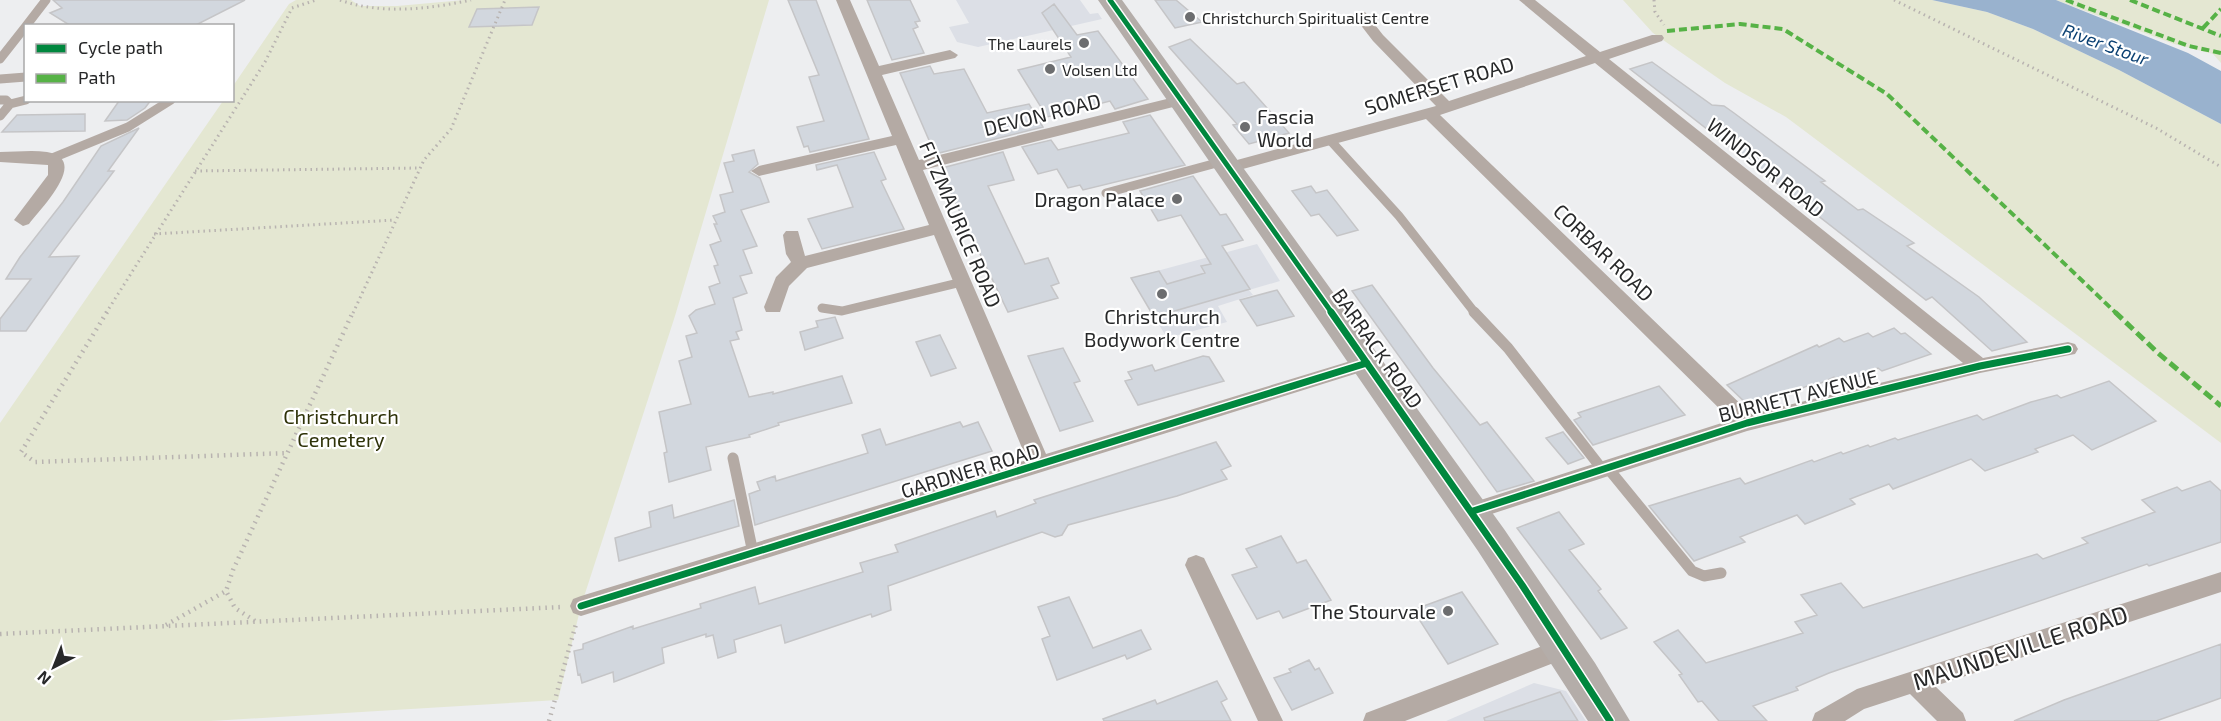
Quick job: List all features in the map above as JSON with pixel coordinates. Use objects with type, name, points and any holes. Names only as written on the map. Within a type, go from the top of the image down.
[{"type":"main road","name":"BARRACK ROAD","points":[[1110,0],[1230,164],[1473,512],[1521,587],[1566,648],[1631,721]]},
{"type":"main road","name":"BARRACK ROAD","points":[[1566,648],[1610,721]]},
{"type":"street","name":"FITZMAURICE ROAD","points":[[843,0],[1040,465]]},
{"type":"street","name":"WINDSOR ROAD","points":[[1526,0],[1980,366]]},
{"type":"street","name":"CORBAR ROAD","points":[[1360,15],[1437,109],[1747,423]]},
{"type":"street","name":"SOMERSET ROAD","points":[[1230,164],[1330,140],[1437,109],[1657,38]]},
{"type":"street","points":[[873,72],[950,55]]},
{"type":"street","name":"DEVON ROAD","points":[[912,167],[1183,100]]},
{"type":"street","points":[[759,171],[900,139]]},
{"type":"street","points":[[0,157],[50,159],[57,162],[56,176],[23,220]]},
{"type":"street","points":[[773,308],[777,288],[787,273],[801,263],[939,228]]},
{"type":"street","points":[[792,235],[795,254],[801,263]]},
{"type":"street","name":"BURNETT AVENUE","points":[[1473,512],[1747,423],[1980,366],[2068,349]]},
{"type":"street","name":"GARDNER ROAD","points":[[582,606],[1367,363]]},
{"type":"street","points":[[1196,565],[1271,721]]},
{"type":"street","name":"MAUNDEVILLE ROAD","points":[[1824,721],[1857,700],[2221,582]]},
{"type":"street","points":[[1375,721],[1566,648]]},
{"type":"street","points":[[1915,682],[1954,721]]},
{"type":"lane","points":[[28,24],[46,0]]},
{"type":"lane","points":[[0,59],[24,29]]},
{"type":"lane","points":[[0,79],[24,78]]},
{"type":"lane","points":[[0,100],[6,100],[10,104]]},
{"type":"lane","points":[[0,116],[10,104],[24,100]]},
{"type":"lane","points":[[50,159],[90,140],[143,122],[168,102]]},
{"type":"lane","points":[[1330,140],[1399,216],[1466,302],[1508,348],[1692,571],[1704,576],[1721,573]]},
{"type":"lane","points":[[1106,193],[1230,164]]},
{"type":"lane","points":[[822,308],[827,311],[842,311],[962,282]]},
{"type":"lane","points":[[733,458],[753,553]]},
{"type":"path","points":[[288,453],[35,462],[23,456],[22,447],[154,234],[265,62],[292,8],[316,0]]},
{"type":"path","points":[[340,0],[357,7],[379,7],[447,4],[471,0]]},
{"type":"path","points":[[163,626],[226,591],[420,168],[424,160],[451,129],[505,0]]},
{"type":"path","points":[[1654,0],[1655,12],[1667,31],[1657,38]]},
{"type":"path","points":[[1894,0],[2157,128],[2221,166]]},
{"type":"path","points":[[195,171],[420,168]]},
{"type":"path","points":[[154,234],[395,220]]},
{"type":"path","points":[[226,591],[235,608],[256,622]]},
{"type":"path","points":[[0,634],[582,606],[549,721]]},
{"type":"shaded area","points":[[956,0],[1080,0],[1090,14],[1098,13],[1102,19],[978,47],[957,42],[949,27],[969,23]]},
{"type":"shaded area","points":[[1257,244],[1280,281],[1249,290],[1253,295],[1218,306],[1227,322],[1167,338],[1131,278]]},
{"type":"shaded area","points":[[1534,683],[1566,691],[1586,721],[1446,721]]},
{"type":"green space","name":"Christchurch Cemetery","points":[[296,0],[351,0],[360,6],[397,6],[464,0],[769,0],[675,316],[581,606],[558,700],[211,721],[0,721],[0,423],[222,102],[234,102],[234,85],[289,4]]},
{"type":"green space","points":[[1623,0],[1932,0],[1987,12],[2033,29],[2119,70],[2221,124],[2221,443],[1786,117],[1725,83],[1653,33]]},
{"type":"green space","points":[[2056,0],[2221,0],[2221,63],[2213,54],[2174,44]]},
{"type":"water","name":"River Stour","points":[[1932,0],[2056,0],[2188,53],[2221,71],[2221,124],[2119,70],[2033,29],[1987,12]]},
{"type":"building","points":[[53,0],[245,0],[198,24],[68,24],[50,13],[62,8]]},
{"type":"building","points":[[788,0],[816,0],[869,139],[810,152],[808,146],[804,147],[797,127],[824,121],[809,77],[819,75]]},
{"type":"building","points":[[867,0],[910,0],[920,21],[915,22],[918,27],[913,29],[924,53],[892,60]]},
{"type":"building","points":[[1155,0],[1176,0],[1202,22],[1175,28]]},
{"type":"building","points":[[1054,4],[1077,35],[1098,31],[1148,99],[1115,109],[1110,101],[1047,117],[1018,70],[1071,57],[1042,13]]},
{"type":"building","points":[[539,7],[532,25],[469,27],[477,9]]},
{"type":"building","points":[[1190,39],[1237,84],[1244,82],[1289,133],[1249,144],[1233,125],[1237,124],[1169,47]]},
{"type":"building","points":[[1652,62],[1712,105],[1724,106],[1825,181],[1821,182],[1858,210],[1863,209],[1914,243],[1907,246],[1979,297],[2027,342],[1992,351],[1932,297],[1926,300],[1630,69]]},
{"type":"building","points":[[930,66],[934,74],[964,69],[987,113],[1029,104],[1043,127],[935,154],[900,73]]},
{"type":"building","points":[[118,102],[150,102],[145,108],[127,120],[105,121]]},
{"type":"building","points":[[85,114],[85,131],[2,132],[17,115]]},
{"type":"building","points":[[1150,115],[1185,165],[1083,190],[1080,185],[1068,188],[1057,169],[1038,174],[1022,147],[1051,140],[1058,150],[1129,133],[1123,122]]},
{"type":"building","points":[[139,128],[108,171],[114,171],[49,257],[79,256],[26,331],[0,331],[0,319],[31,279],[6,279],[20,257],[63,202],[101,146]]},
{"type":"building","points":[[754,150],[758,164],[749,172],[760,178],[769,202],[741,210],[757,246],[743,250],[752,273],[740,276],[747,293],[733,298],[742,330],[736,332],[739,339],[730,341],[749,397],[773,392],[773,394],[842,376],[852,403],[778,423],[779,425],[749,435],[750,437],[706,447],[711,470],[669,482],[664,453],[667,452],[659,412],[691,404],[679,361],[692,357],[686,336],[697,333],[689,316],[696,310],[715,304],[709,287],[720,283],[714,266],[718,265],[710,245],[721,241],[713,216],[725,212],[720,195],[733,192],[724,163],[734,161],[732,155]]},
{"type":"building","points":[[874,152],[886,179],[881,181],[904,229],[822,249],[808,219],[853,207],[837,165],[817,170],[816,165]]},
{"type":"building","points":[[1003,152],[1014,180],[988,186],[1025,264],[1048,258],[1059,283],[1051,286],[1058,298],[1008,312],[943,177],[947,176],[942,168]]},
{"type":"building","points":[[1193,176],[1220,215],[1226,214],[1243,240],[1222,246],[1250,289],[1154,317],[1131,278],[1159,271],[1167,284],[1205,273],[1201,266],[1211,264],[1181,215],[1158,221],[1140,191]]},
{"type":"building","points":[[1311,186],[1316,193],[1327,190],[1358,230],[1337,236],[1319,214],[1311,216],[1292,191]]},
{"type":"building","points":[[1372,285],[1433,368],[1480,425],[1487,422],[1534,481],[1497,492],[1352,291]]},
{"type":"building","points":[[1277,290],[1294,316],[1257,326],[1240,300]]},
{"type":"building","points":[[835,317],[843,338],[805,350],[800,332],[818,327],[816,321]]},
{"type":"building","points":[[1894,328],[1901,334],[1905,333],[1931,354],[1882,371],[1878,368],[1858,377],[1854,374],[1839,381],[1834,377],[1810,388],[1807,386],[1780,397],[1776,393],[1748,405],[1727,385],[1817,345],[1819,347],[1839,338],[1844,342],[1868,333],[1873,337]]},
{"type":"building","points":[[940,335],[956,368],[931,376],[916,342]]},
{"type":"building","points":[[1063,348],[1080,381],[1074,383],[1093,421],[1060,431],[1028,356]]},
{"type":"building","points":[[1203,356],[1209,357],[1224,381],[1138,405],[1125,381],[1132,379],[1128,372],[1152,365],[1155,371]]},
{"type":"building","points":[[2109,381],[2156,421],[2092,450],[2073,435],[2035,449],[2038,452],[1985,471],[1971,459],[1893,489],[1889,484],[1850,499],[1855,504],[1805,524],[1797,515],[1740,537],[1745,542],[1694,561],[1649,506],[1740,478],[1745,484],[1812,460],[1814,462],[1841,452],[1843,454],[1868,445],[1870,447],[1895,438],[1898,440],[1977,415],[1983,420],[2031,402],[2057,395],[2061,398]]},
{"type":"building","points":[[1659,386],[1685,415],[1593,445],[1574,420],[1581,417],[1578,413]]},
{"type":"building","points":[[960,422],[963,427],[978,422],[992,451],[755,525],[749,494],[760,490],[757,482],[775,476],[776,481],[868,453],[862,435],[880,429],[886,445]]},
{"type":"building","points":[[1563,432],[1584,458],[1568,464],[1546,438]]},
{"type":"building","points":[[1216,442],[1231,466],[1221,470],[1227,479],[1177,496],[1068,525],[1062,535],[1055,537],[1042,532],[888,586],[891,610],[872,617],[871,614],[785,643],[781,625],[734,640],[736,652],[718,658],[713,635],[706,637],[706,634],[662,648],[664,663],[614,682],[613,672],[582,683],[580,674],[578,675],[574,651],[583,649],[583,644],[633,626],[633,629],[701,608],[700,604],[755,587],[759,604],[863,572],[860,563],[898,552],[895,545],[995,511],[997,517],[1036,503],[1034,500]]},
{"type":"building","points":[[2210,481],[2221,491],[2221,542],[2149,566],[2147,564],[1829,673],[1796,687],[1798,690],[1753,706],[1767,721],[1719,721],[1702,701],[1698,702],[1679,675],[1682,674],[1654,642],[1678,630],[1706,663],[1803,633],[1795,622],[1817,615],[1801,595],[1841,583],[1863,608],[2037,554],[2043,559],[2088,543],[2082,538],[2155,512],[2142,500],[2177,487],[2182,491]]},
{"type":"building","points":[[734,500],[739,526],[619,561],[615,538],[651,527],[649,512],[672,505],[674,518]]},
{"type":"building","points":[[1559,512],[1584,544],[1569,550],[1601,589],[1598,591],[1627,628],[1601,639],[1517,528]]},
{"type":"building","points":[[1281,536],[1297,563],[1306,560],[1331,600],[1283,618],[1279,611],[1257,619],[1232,575],[1257,567],[1246,549]]},
{"type":"building","points":[[1462,592],[1498,644],[1448,664],[1413,610]]},
{"type":"building","points":[[1069,597],[1093,648],[1141,630],[1151,649],[1127,659],[1125,655],[1057,680],[1042,639],[1050,636],[1038,607]]},
{"type":"building","points":[[2221,644],[2221,698],[2156,721],[2014,721],[2064,700]]},
{"type":"building","points":[[1309,660],[1315,670],[1319,668],[1333,693],[1292,710],[1274,678],[1291,672],[1289,669]]},
{"type":"building","points":[[1217,681],[1227,699],[1221,702],[1231,721],[1104,721],[1103,719],[1155,700],[1157,704]]},
{"type":"building","points":[[1560,692],[1578,721],[1485,721],[1484,718]]},
{"type":"marked path","points":[[2066,0],[2189,46],[2221,53]]},
{"type":"marked path","points":[[2130,0],[2221,36]]},
{"type":"marked path","points":[[2203,28],[2221,9]]},
{"type":"marked path","points":[[1667,31],[1740,24],[1783,29],[1887,94],[2158,353],[2221,406]]},
{"type":"cycle path","points":[[1110,0],[1491,540],[1610,721]]},
{"type":"cycle path","points":[[1473,511],[1747,423],[1980,366],[2068,349]]},
{"type":"cycle path","points":[[581,606],[1367,363]]},
{"type":"place","name":"Christchurch Spiritualist Centre","points":[[1190,17]]},
{"type":"place","name":"The Laurels","points":[[1084,43]]},
{"type":"place","name":"Volsen Ltd","points":[[1050,69]]},
{"type":"place","name":"Fascia World","points":[[1245,127]]},
{"type":"place","name":"Dragon Palace","points":[[1177,199]]},
{"type":"place","name":"Christchurch Bodywork Centre","points":[[1162,294]]},
{"type":"place","name":"The Stourvale","points":[[1448,611]]}]
